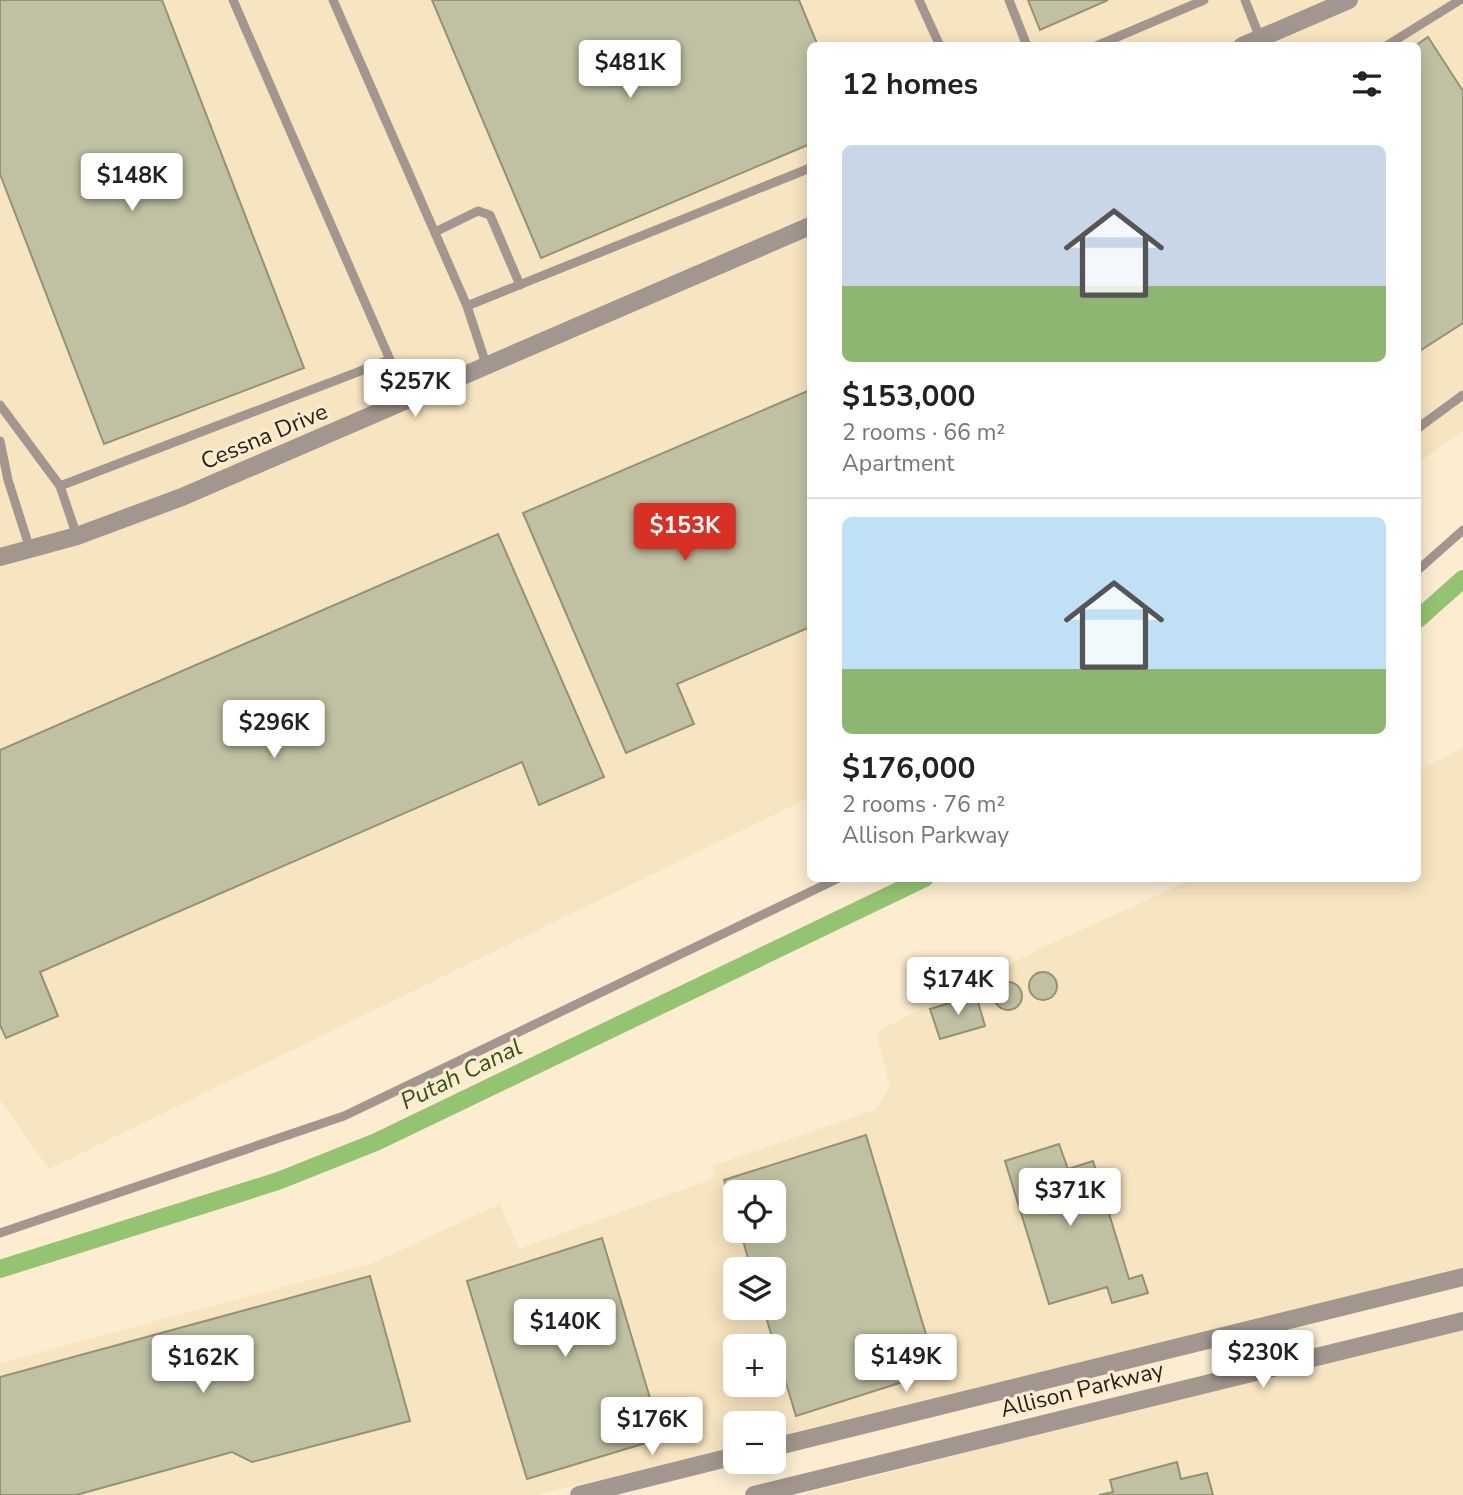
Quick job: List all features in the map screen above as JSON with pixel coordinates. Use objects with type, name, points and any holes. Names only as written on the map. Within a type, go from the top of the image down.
[{"type":"street","points":[[1251,42],[1349,0]]},
{"type":"street","name":"Cessna Drive","points":[[0,557],[77,536],[182,498],[408,401],[486,364],[807,227]]},
{"type":"street","name":"Allison Parkway","points":[[786,1444],[1463,1277]]},
{"type":"street","name":"Allison Parkway","points":[[754,1495],[1463,1321]]},
{"type":"street","points":[[579,1495],[723,1459]]},
{"type":"lane","points":[[233,0],[408,401]]},
{"type":"lane","points":[[333,0],[467,306],[486,364]]},
{"type":"lane","points":[[919,0],[938,42]]},
{"type":"lane","points":[[1009,0],[1025,42]]},
{"type":"lane","points":[[1105,42],[1204,0]]},
{"type":"lane","points":[[1245,0],[1260,38]]},
{"type":"lane","points":[[1392,42],[1460,0]]},
{"type":"lane","points":[[467,306],[807,169]]},
{"type":"lane","points":[[435,232],[478,211],[484,211],[490,215],[520,285]]},
{"type":"lane","points":[[60,486],[389,360]]},
{"type":"lane","points":[[1421,426],[1463,395]]},
{"type":"lane","points":[[0,405],[60,486],[77,536]]},
{"type":"lane","points":[[0,441],[4,481],[31,550]]},
{"type":"lane","points":[[1421,567],[1463,530]]},
{"type":"lane","points":[[0,1233],[344,1116],[831,882]]},
{"type":"shaded area","points":[[0,0],[1463,0],[1463,431],[1421,461],[1421,42],[807,42],[807,798],[49,1169],[0,1100]]},
{"type":"shaded area","points":[[1463,748],[1463,1269],[786,1434],[786,1411],[723,1411],[723,1450],[536,1495],[0,1495],[0,1363],[373,1263],[500,1204],[519,1249],[715,1178],[712,1166],[875,1110],[890,1087],[876,1032],[1044,947],[1186,882],[1421,882],[1421,769]]},
{"type":"shaded area","points":[[1463,1327],[1463,1495],[801,1495],[1148,1406]]},
{"type":"building","points":[[0,0],[162,0],[304,368],[104,444],[0,174]]},
{"type":"building","points":[[432,0],[799,0],[816,42],[807,42],[807,145],[541,258]]},
{"type":"building","points":[[1028,0],[1108,0],[1040,30]]},
{"type":"building","points":[[1428,37],[1463,91],[1463,323],[1421,350],[1421,42]]},
{"type":"building","points":[[807,391],[807,628],[677,684],[694,724],[626,753],[523,513]]},
{"type":"building","points":[[498,534],[604,777],[539,805],[522,762],[40,972],[58,1016],[6,1038],[0,1025],[0,750]]},
{"type":"building","points":[[1043,972],[1053,976],[1057,986],[1053,996],[1043,1000],[1033,996],[1029,986],[1033,976]]},
{"type":"building","points":[[1008,982],[1018,986],[1022,996],[1018,1006],[1008,1010],[998,1006],[994,996],[998,986]]},
{"type":"building","points":[[976,995],[985,1026],[940,1039],[930,1009]]},
{"type":"building","points":[[866,1135],[937,1371],[796,1416],[786,1383],[786,1334],[771,1334],[767,1320],[786,1320],[786,1257],[748,1257],[744,1243],[786,1243],[786,1180],[724,1180]]},
{"type":"building","points":[[1059,1144],[1068,1169],[1093,1161],[1129,1279],[1142,1275],[1148,1293],[1112,1303],[1107,1287],[1049,1304],[1005,1161]]},
{"type":"building","points":[[602,1238],[662,1438],[527,1479],[467,1281]]},
{"type":"building","points":[[370,1276],[410,1421],[252,1462],[232,1452],[76,1495],[0,1495],[0,1377]]},
{"type":"building","points":[[1177,1462],[1181,1479],[1207,1473],[1213,1495],[1099,1495],[1113,1492],[1110,1480]]},
{"type":"waterway","name":"Putah Canal","points":[[1421,616],[1463,579]]},
{"type":"waterway","name":"Putah Canal","points":[[0,1269],[278,1181],[376,1142],[917,882]]}]
